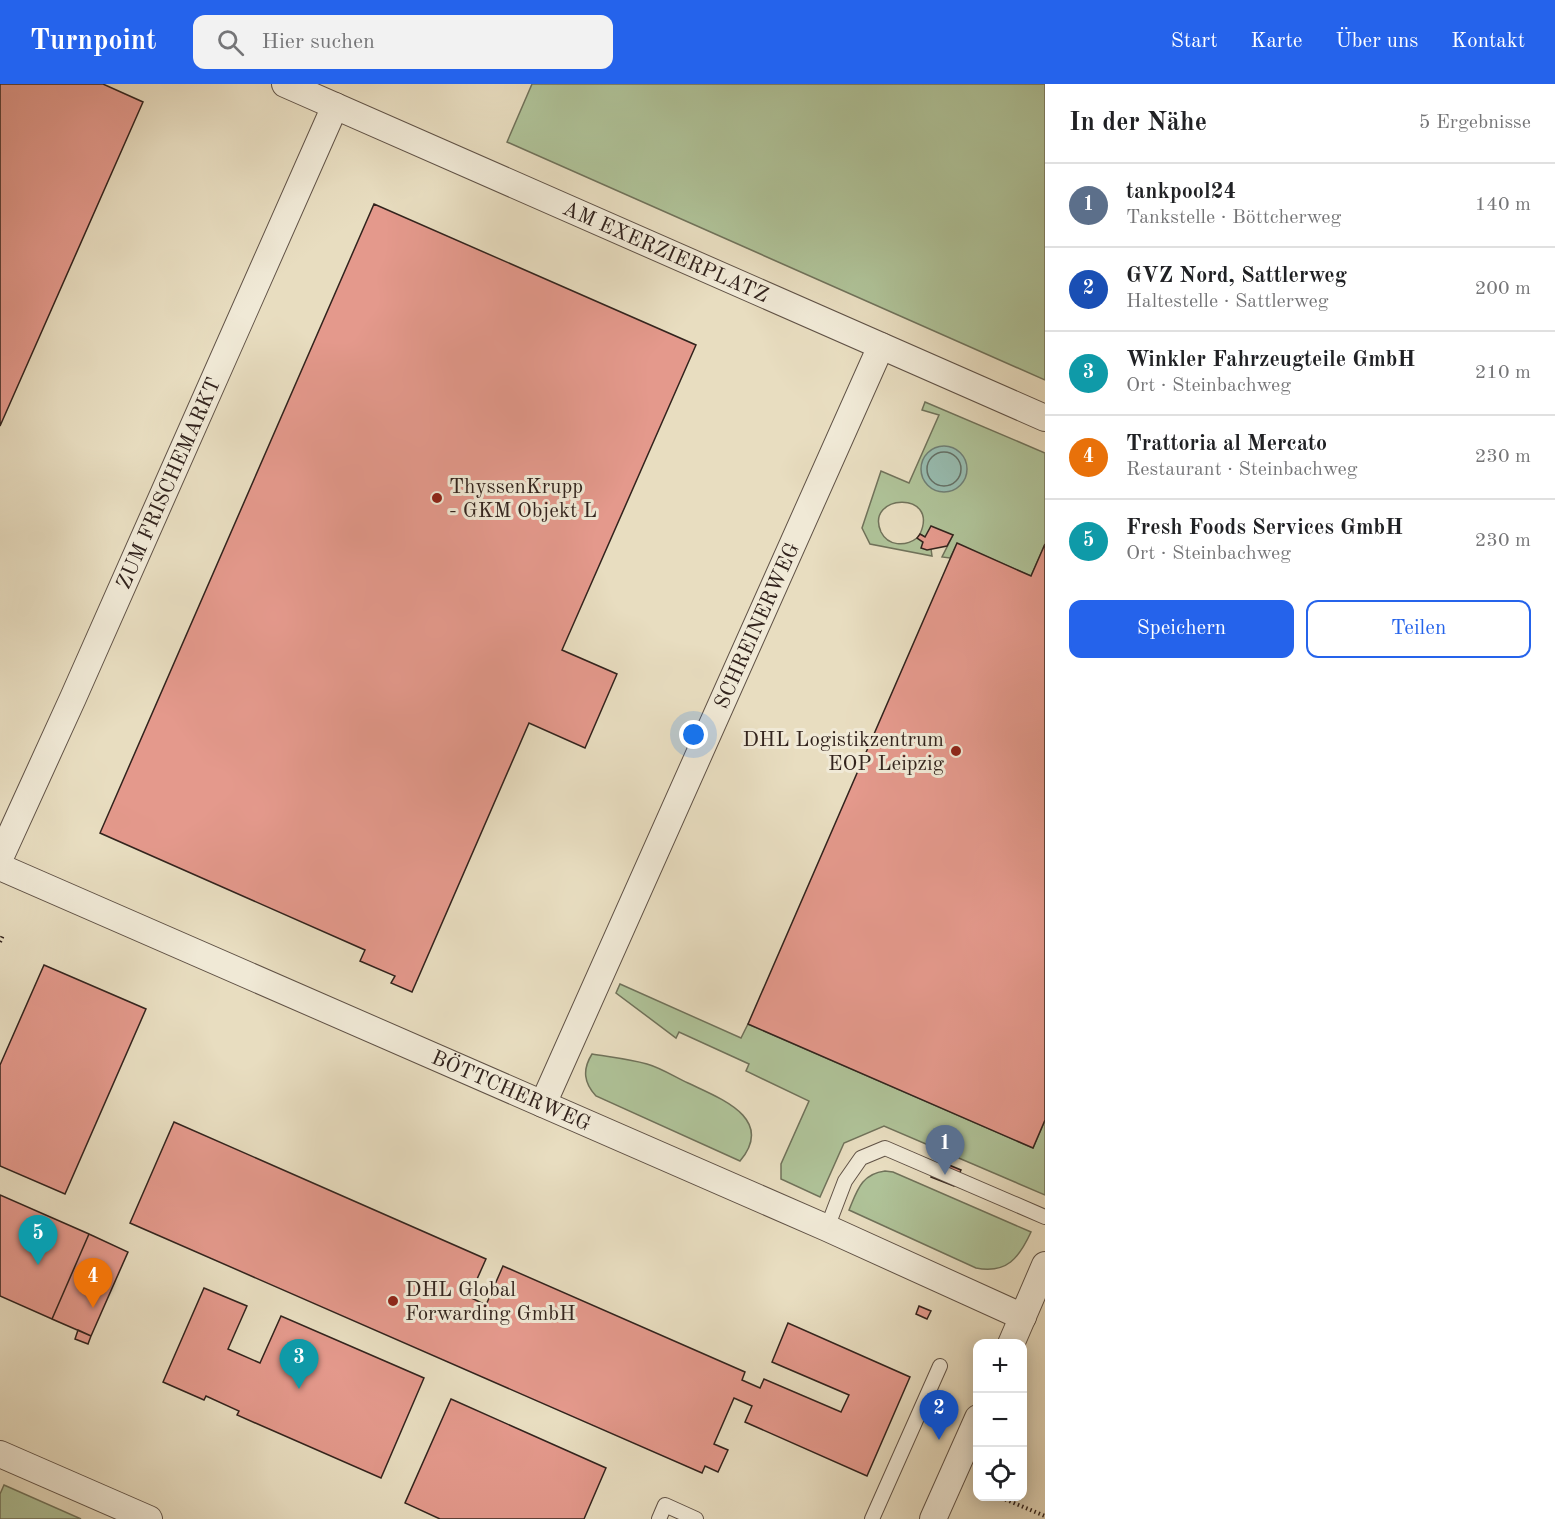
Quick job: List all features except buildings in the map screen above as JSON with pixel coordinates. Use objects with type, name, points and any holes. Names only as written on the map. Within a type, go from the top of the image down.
[{"type":"street","name":"AM EXERZIERPLATZ","points":[[285,84],[1045,418]]},
{"type":"street","name":"ZUM FRISCHEMARKT","points":[[0,858],[335,106]]},
{"type":"street","name":"SCHREINERWEG","points":[[543,1104],[881,346]]},
{"type":"street","name":"BÖTTCHERWEG","points":[[0,867],[827,1228],[1023,1317]]},
{"type":"street","points":[[1013,1339],[1045,1265]]},
{"type":"street","points":[[933,1519],[973,1429]]},
{"type":"street","points":[[0,1454],[149,1519]]},
{"type":"lane","points":[[827,1228],[845,1181],[861,1158],[885,1148],[1045,1217]]},
{"type":"lane","points":[[872,1519],[940,1366]]},
{"type":"lane","points":[[659,1519],[665,1505],[696,1519]]},
{"type":"path","points":[[0,942],[3,935]]},
{"type":"path","points":[[1007,1501],[1045,1516]]},
{"type":"green space","points":[[532,84],[1045,84],[1045,380],[507,142]]},
{"type":"green space","points":[[925,402],[1045,453],[1045,544],[1031,576],[957,544],[950,558],[942,557],[953,535],[925,537],[920,534],[923,520],[920,510],[912,504],[902,502],[891,504],[883,510],[879,519],[881,532],[888,540],[897,544],[907,543],[917,538],[931,549],[932,556],[870,544],[862,528],[881,471],[909,483],[939,415],[922,410]]},
{"type":"green space","points":[[620,984],[741,1038],[748,1024],[1033,1148],[1045,1120],[1045,1195],[884,1126],[844,1143],[820,1197],[781,1179],[781,1164],[809,1101],[746,1071],[749,1064],[679,1032],[676,1038],[616,993]]},
{"type":"green space","points":[[592,1054],[652,1066],[728,1103],[748,1121],[751,1133],[749,1146],[740,1161],[596,1096],[586,1076],[587,1065]]},
{"type":"green space","points":[[885,1171],[893,1172],[1031,1232],[1022,1249],[1011,1262],[996,1269],[976,1268],[849,1210],[861,1184],[870,1176]]},
{"type":"green space","points":[[4,1485],[81,1519],[0,1519],[0,1494]]},
{"type":"water","points":[[944,446],[960,453],[967,469],[960,485],[944,492],[928,485],[921,469],[928,453]]},
{"type":"place","name":"ThyssenKrupp - GKM Objekt L","points":[[437,498]]},
{"type":"place","name":"DHL Logistikzentrum EOP Leipzig","points":[[956,751]]},
{"type":"place","name":"tankpool24","points":[[945,1175]]},
{"type":"place","name":"Fresh Foods Services GmbH","points":[[38,1265]]},
{"type":"place","name":"DHL Global Forwarding GmbH","points":[[393,1301]]},
{"type":"place","name":"Trattoria al Mercato","points":[[93,1308]]},
{"type":"place","name":"Winkler Fahrzeugteile GmbH","points":[[299,1389]]},
{"type":"place","name":"GVZ Nord, Sattlerweg","points":[[939,1440]]}]
